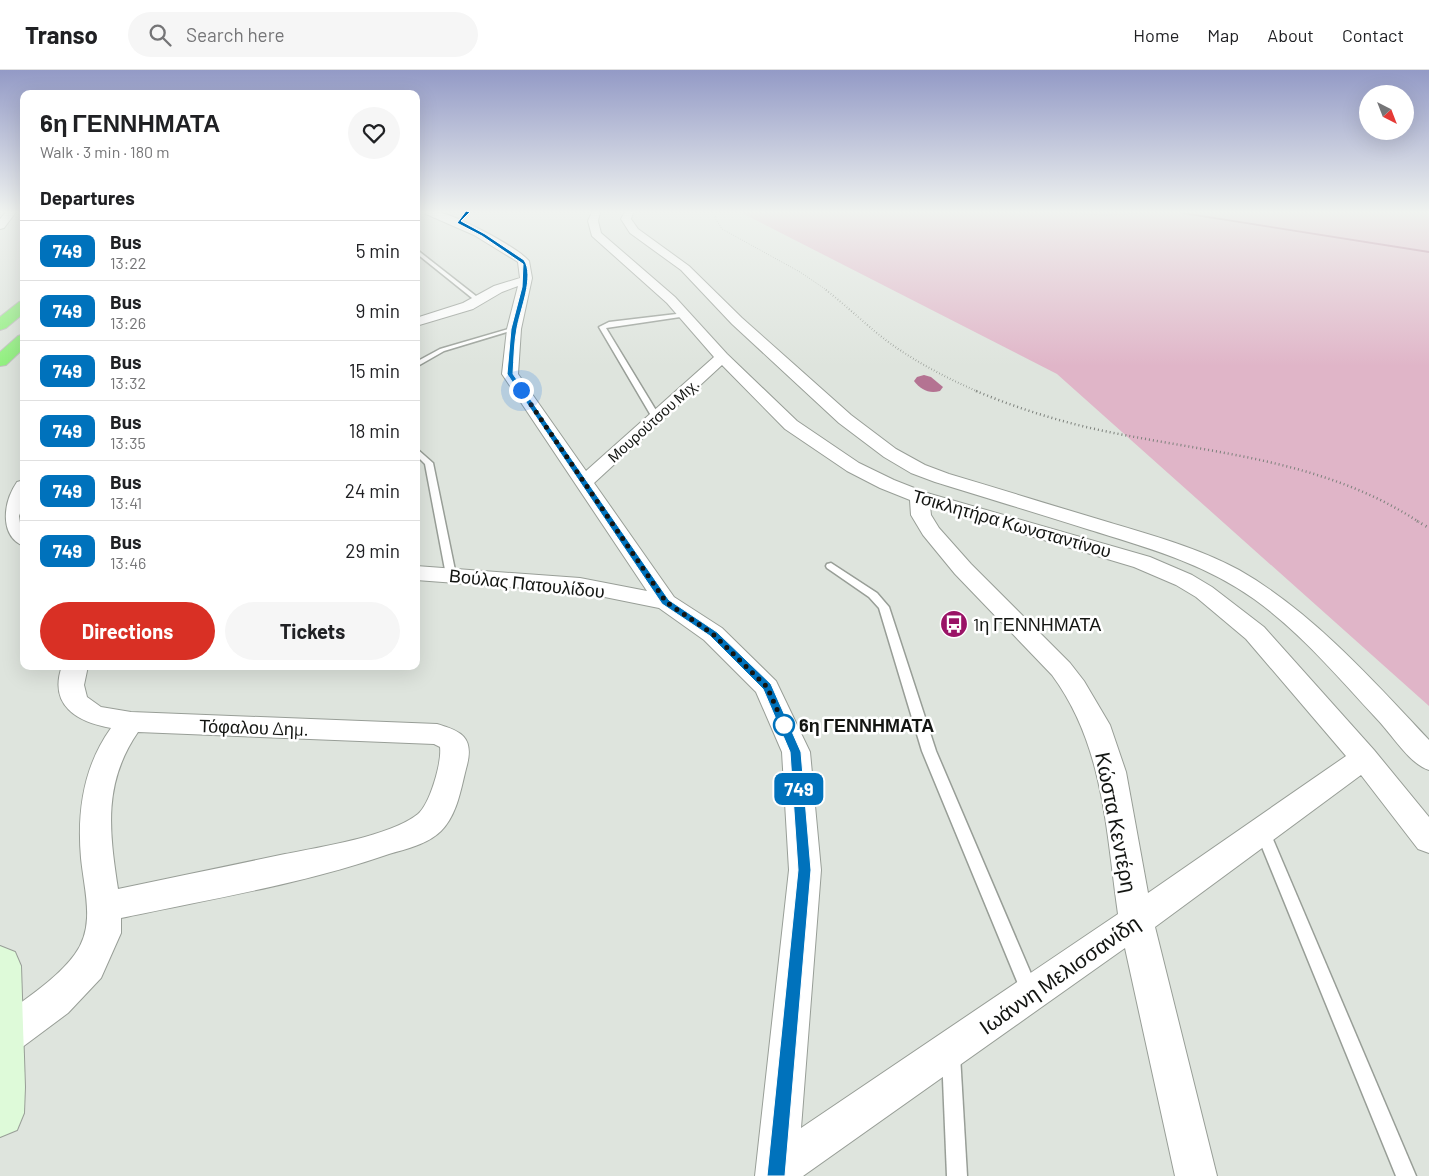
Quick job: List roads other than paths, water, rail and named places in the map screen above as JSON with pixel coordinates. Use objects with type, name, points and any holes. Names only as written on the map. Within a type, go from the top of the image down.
[{"type":"highway","points":[[0,325],[20,308]]},
{"type":"highway","points":[[0,361],[20,343]]},
{"type":"main road","points":[[0,966],[2,1087],[0,1113]]},
{"type":"street","points":[[525,264],[525,280],[514,329],[510,374],[666,602],[713,634],[767,687],[796,752],[805,870],[777,1173]]},
{"type":"street","name":"Τσικλητήρα Κωνσταντίνου","points":[[630,264],[671,300],[722,358],[791,425],[852,467],[920,497],[1122,556],[1184,580],[1224,607],[1256,633],[1364,758],[1429,840]]},
{"type":"street","points":[[679,264],[737,321],[845,419],[890,453],[918,469],[1204,561],[1230,574],[1262,594],[1297,621],[1387,712],[1429,759]]},
{"type":"street","points":[[420,321],[453,312],[479,301],[498,289],[525,280]]},
{"type":"street","name":"Μουρούτσου Μιχ.","points":[[584,483],[722,358]]},
{"type":"street","points":[[19,538],[8,532],[4,524],[5,514],[20,492]]},
{"type":"street","name":"Κώστα Κεντέρη","points":[[920,497],[921,515],[930,531],[963,569],[1061,669],[1075,687],[1096,725],[1112,772],[1136,921],[1196,1176]]},
{"type":"street","name":"Βούλας Πατουλίδου","points":[[420,573],[580,585],[666,602]]},
{"type":"street","name":"Τόφαλου Δημ.","points":[[73,670],[71,691],[76,702],[87,712],[131,722],[437,734],[453,741],[455,755],[442,804],[430,822],[412,834],[347,856],[104,907]]},
{"type":"street","points":[[0,1041],[56,1000],[88,966],[104,932],[104,907],[98,857],[96,799],[102,773],[113,747],[131,722]]},
{"type":"street","name":"Ιωάννη Μελισσανίδη","points":[[777,1173],[951,1048],[1136,921],[1364,758]]},
{"type":"lane","points":[[433,264],[479,301]]},
{"type":"lane","points":[[656,417],[602,327],[610,324],[685,315]]},
{"type":"lane","points":[[420,363],[442,350],[514,329]]},
{"type":"lane","points":[[420,454],[430,464],[451,575]]},
{"type":"lane","points":[[831,566],[873,595],[884,607],[928,751],[1030,994]]},
{"type":"lane","points":[[1262,830],[1406,1176]]},
{"type":"lane","points":[[951,1048],[957,1176]]},
{"type":"waterway","points":[[924,381],[933,387]]},
{"type":"place","name":"1η ΓΕΝΝΗΜΑΤΑ","points":[[954,624]]},
{"type":"place","name":"6η ΓΕΝΝΗΜΑΤΑ","points":[[784,725]]}]
